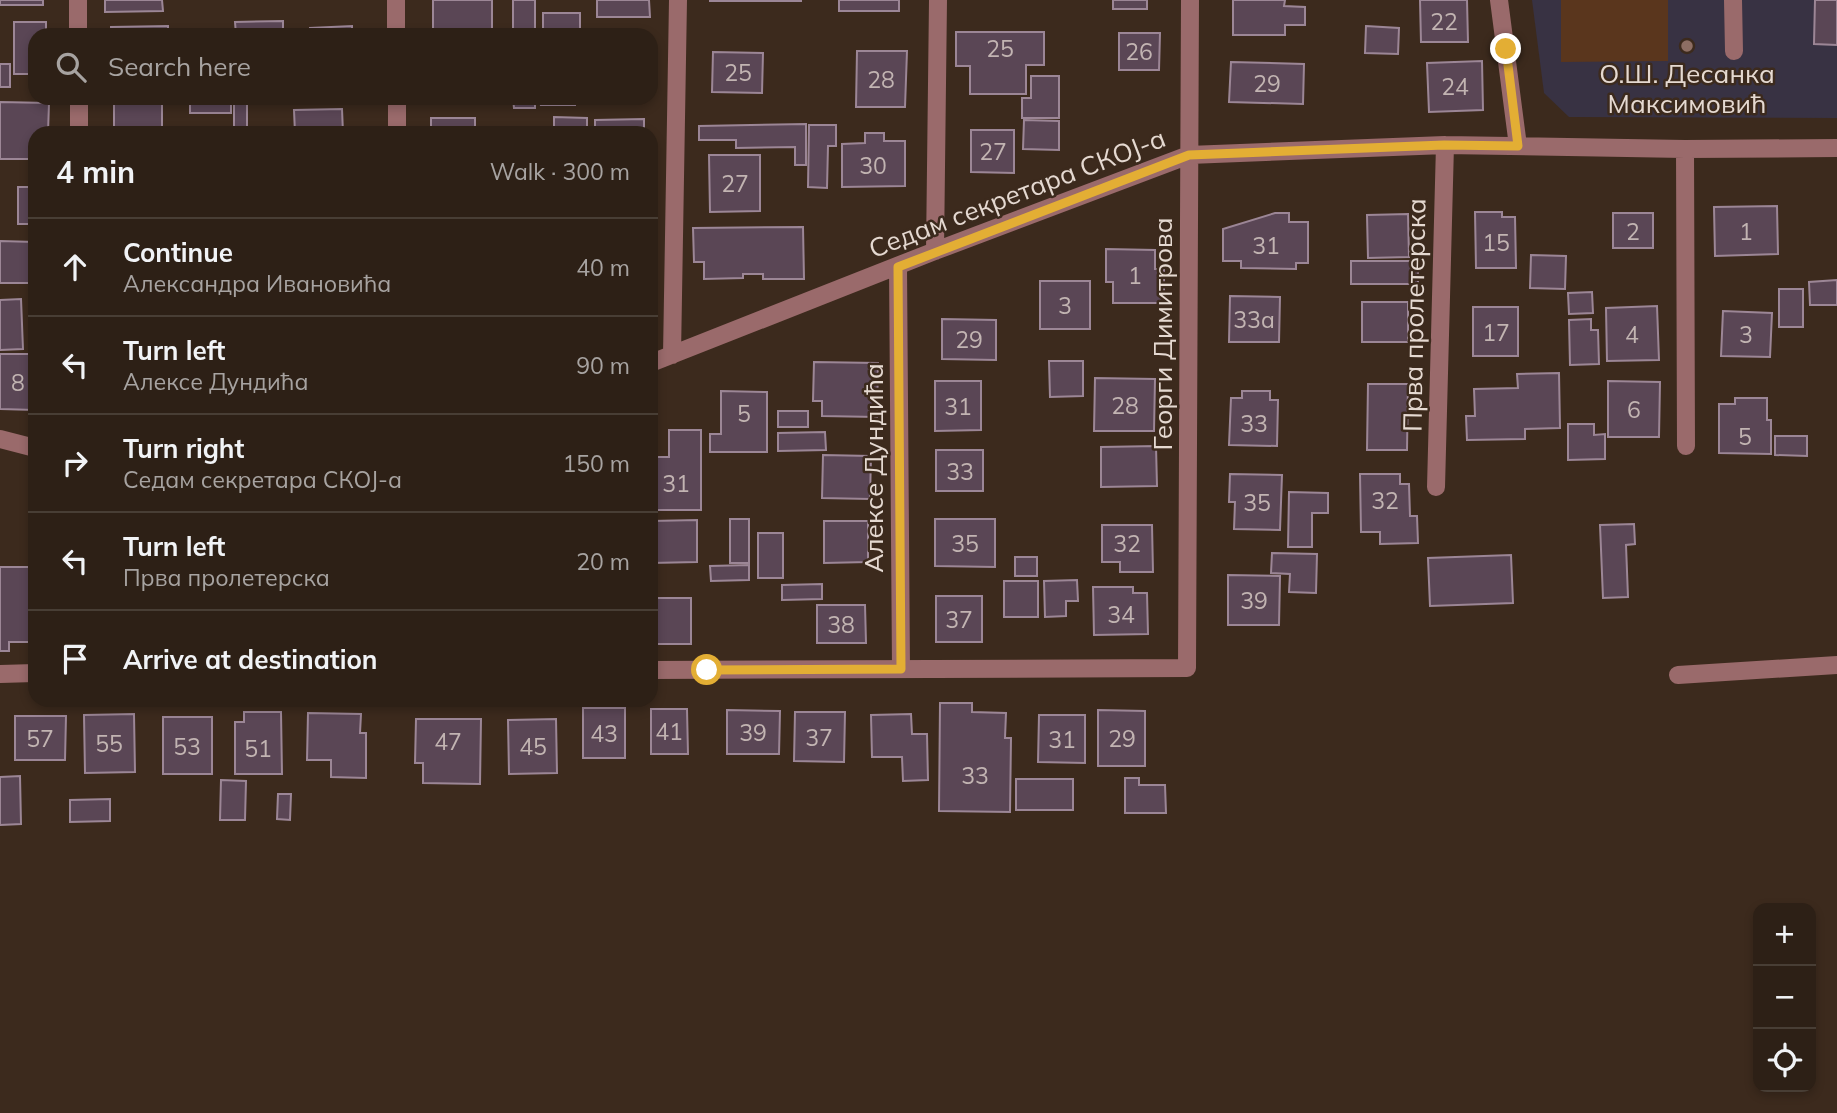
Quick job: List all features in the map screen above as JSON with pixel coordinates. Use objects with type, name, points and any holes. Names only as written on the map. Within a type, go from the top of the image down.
[{"type":"street","points":[[78,0],[78,28]]},
{"type":"street","points":[[396,0],[396,28]]},
{"type":"street","points":[[672,355],[678,0]]},
{"type":"street","points":[[935,251],[938,0]]},
{"type":"street","name":"Георги Димитрова","points":[[901,669],[1187,668],[1190,0]]},
{"type":"street","points":[[1499,0],[1518,146]]},
{"type":"street","points":[[1732,0],[1734,51]]},
{"type":"street","points":[[79,105],[79,126]]},
{"type":"street","points":[[397,105],[397,126]]},
{"type":"street","name":"Седам секретара СКОЈ-а","points":[[658,360],[1189,155],[1444,145],[1685,149],[1837,148]]},
{"type":"street","name":"Прва пролетерска","points":[[1436,487],[1444,145]]},
{"type":"street","points":[[1685,149],[1686,446]]},
{"type":"street","name":"Алексе Дундића","points":[[898,267],[901,669]]},
{"type":"street","points":[[0,439],[28,446]]},
{"type":"street","points":[[1678,675],[1837,665]]},
{"type":"street","points":[[658,670],[901,669]]},
{"type":"street","points":[[0,674],[28,673]]},
{"type":"shaded area","name":"О.Ш. Десанка Максимовић","points":[[1532,0],[1837,0],[1837,118],[1569,117],[1544,93]]},
{"type":"shaded area","points":[[1561,0],[1668,0],[1668,61],[1561,62]]},
{"type":"building","points":[[0,0],[43,0],[43,5],[0,5]]},
{"type":"building","points":[[105,0],[162,0],[163,11],[105,12]]},
{"type":"building","points":[[433,0],[492,0],[492,28],[433,28]]},
{"type":"building","points":[[513,0],[535,0],[535,28],[513,28]]},
{"type":"building","points":[[597,0],[649,0],[650,17],[597,17]]},
{"type":"building","points":[[801,0],[801,1],[710,1]]},
{"type":"building","points":[[839,0],[899,0],[899,11],[839,11]]},
{"type":"building","points":[[1113,0],[1147,0],[1147,9],[1113,9]]},
{"type":"building","points":[[1233,0],[1285,0],[1284,6],[1305,7],[1305,25],[1285,25],[1285,35],[1233,35]]},
{"type":"building","points":[[1420,0],[1467,0],[1468,42],[1421,42]]},
{"type":"building","points":[[1815,0],[1837,0],[1837,45],[1814,44]]},
{"type":"building","points":[[543,13],[580,13],[580,28],[543,28]]},
{"type":"building","points":[[283,21],[283,28],[235,28],[235,22]]},
{"type":"building","points":[[14,22],[46,22],[46,28],[28,28],[28,74],[14,74]]},
{"type":"building","points":[[168,26],[168,28],[111,28]]},
{"type":"building","points":[[352,26],[352,28],[310,28]]},
{"type":"building","points":[[1366,26],[1399,28],[1398,54],[1365,53]]},
{"type":"building","points":[[956,32],[1044,32],[1044,65],[1026,65],[1026,94],[970,94],[970,66],[956,66]]},
{"type":"building","points":[[1119,33],[1160,33],[1159,70],[1119,70]]},
{"type":"building","points":[[857,51],[907,51],[905,107],[856,107]]},
{"type":"building","points":[[713,52],[763,53],[762,93],[712,92]]},
{"type":"building","points":[[1482,61],[1483,110],[1429,112],[1427,63]]},
{"type":"building","points":[[1231,62],[1304,64],[1303,104],[1229,102]]},
{"type":"building","points":[[0,64],[10,64],[10,87],[0,87]]},
{"type":"building","points":[[1031,76],[1059,76],[1059,118],[1022,118],[1022,98],[1031,98]]},
{"type":"building","points":[[0,102],[49,105],[48,126],[28,126],[28,159],[0,159]]},
{"type":"building","points":[[114,105],[162,105],[162,126],[114,126]]},
{"type":"building","points":[[190,105],[231,105],[231,113],[190,113]]},
{"type":"building","points":[[234,105],[247,105],[247,126],[234,126]]},
{"type":"building","points":[[514,105],[535,105],[535,108],[514,108]]},
{"type":"building","points":[[342,109],[343,126],[295,126],[294,110]]},
{"type":"building","points":[[554,117],[587,118],[587,126],[554,126]]},
{"type":"building","points":[[431,118],[475,118],[475,126],[431,126]]},
{"type":"building","points":[[644,119],[644,126],[595,126],[595,120]]},
{"type":"building","points":[[1024,120],[1059,121],[1059,150],[1023,149]]},
{"type":"building","points":[[806,124],[806,165],[795,165],[795,147],[736,148],[736,140],[699,140],[699,126]]},
{"type":"building","points":[[809,125],[836,125],[836,146],[828,146],[827,188],[808,187]]},
{"type":"building","points":[[971,130],[1014,130],[1014,173],[971,172]]},
{"type":"building","points":[[865,133],[884,133],[884,141],[905,141],[905,186],[842,187],[842,144],[865,143]]},
{"type":"building","points":[[709,155],[760,155],[760,211],[710,212]]},
{"type":"building","points":[[18,187],[28,187],[28,224],[18,224]]},
{"type":"building","points":[[1777,206],[1778,254],[1715,256],[1714,207]]},
{"type":"building","points":[[1475,212],[1502,212],[1502,217],[1515,217],[1516,268],[1476,268]]},
{"type":"building","points":[[1275,213],[1289,213],[1289,222],[1308,222],[1308,263],[1296,263],[1296,269],[1241,268],[1241,261],[1223,261],[1223,229]]},
{"type":"building","points":[[1613,213],[1653,213],[1653,248],[1613,248]]},
{"type":"building","points":[[1408,214],[1409,257],[1368,258],[1367,215]]},
{"type":"building","points":[[803,227],[804,279],[763,279],[763,274],[743,274],[743,278],[704,279],[704,262],[694,262],[693,228]]},
{"type":"building","points":[[0,241],[28,242],[28,283],[0,283]]},
{"type":"building","points":[[1106,249],[1155,250],[1155,269],[1164,269],[1164,303],[1113,303],[1113,282],[1106,282]]},
{"type":"building","points":[[1531,255],[1566,256],[1565,289],[1530,288]]},
{"type":"building","points":[[1351,261],[1418,261],[1418,284],[1351,284]]},
{"type":"building","points":[[1837,280],[1837,305],[1810,305],[1809,282]]},
{"type":"building","points":[[1040,281],[1090,281],[1090,329],[1040,329]]},
{"type":"building","points":[[1779,289],[1803,289],[1803,327],[1779,327]]},
{"type":"building","points":[[1592,292],[1593,313],[1569,314],[1568,293]]},
{"type":"building","points":[[1230,296],[1280,297],[1279,342],[1229,342]]},
{"type":"building","points":[[21,299],[23,349],[0,350],[0,300]]},
{"type":"building","points":[[1362,302],[1408,302],[1408,342],[1362,342]]},
{"type":"building","points":[[1657,306],[1659,360],[1607,361],[1606,308]]},
{"type":"building","points":[[1473,307],[1518,307],[1518,356],[1473,356]]},
{"type":"building","points":[[1723,311],[1772,313],[1770,357],[1721,356]]},
{"type":"building","points":[[942,319],[996,320],[996,360],[942,359]]},
{"type":"building","points":[[1591,319],[1591,330],[1598,330],[1599,364],[1570,365],[1569,320]]},
{"type":"building","points":[[0,354],[28,354],[28,410],[0,409]]},
{"type":"building","points":[[1049,361],[1083,361],[1083,396],[1050,397]]},
{"type":"building","points":[[814,362],[878,363],[877,417],[822,416],[822,401],[813,401]]},
{"type":"building","points":[[1559,373],[1560,428],[1525,429],[1525,439],[1467,440],[1466,416],[1475,416],[1474,389],[1518,388],[1517,374]]},
{"type":"building","points":[[1095,378],[1155,379],[1154,431],[1094,431]]},
{"type":"building","points":[[935,381],[981,381],[981,430],[935,431]]},
{"type":"building","points":[[1608,381],[1660,382],[1659,437],[1608,437]]},
{"type":"building","points":[[1368,384],[1408,384],[1407,450],[1367,450]]},
{"type":"building","points":[[721,391],[767,392],[767,452],[710,452],[710,434],[721,434]]},
{"type":"building","points":[[1242,391],[1270,391],[1270,400],[1278,400],[1277,446],[1229,445],[1231,398],[1242,398]]},
{"type":"building","points":[[1735,398],[1767,398],[1767,420],[1771,420],[1771,454],[1719,453],[1719,404],[1735,404]]},
{"type":"building","points":[[778,411],[808,411],[808,427],[778,427]]},
{"type":"building","points":[[1568,424],[1594,424],[1594,435],[1605,434],[1605,459],[1568,460]]},
{"type":"building","points":[[669,430],[701,430],[701,510],[658,510],[658,457],[669,457]]},
{"type":"building","points":[[825,432],[826,450],[778,451],[778,433]]},
{"type":"building","points":[[1775,436],[1807,436],[1807,456],[1775,455]]},
{"type":"building","points":[[1156,446],[1157,486],[1101,487],[1101,447]]},
{"type":"building","points":[[936,450],[983,450],[983,491],[936,491]]},
{"type":"building","points":[[823,455],[871,456],[870,499],[822,498]]},
{"type":"building","points":[[1230,474],[1282,475],[1280,530],[1234,529],[1235,502],[1229,502]]},
{"type":"building","points":[[1360,474],[1400,474],[1400,484],[1409,484],[1410,516],[1417,516],[1418,543],[1380,544],[1380,532],[1361,532]]},
{"type":"building","points":[[1289,492],[1328,493],[1328,513],[1312,513],[1312,547],[1288,547]]},
{"type":"building","points":[[730,519],[749,519],[749,563],[730,563]]},
{"type":"building","points":[[935,519],[995,519],[995,567],[935,566]]},
{"type":"building","points":[[697,520],[697,562],[658,563],[658,521]]},
{"type":"building","points":[[824,521],[868,521],[868,562],[824,563]]},
{"type":"building","points":[[1634,524],[1635,544],[1626,545],[1628,597],[1603,598],[1600,525]]},
{"type":"building","points":[[1102,525],[1152,525],[1153,572],[1120,572],[1120,562],[1102,562]]},
{"type":"building","points":[[758,533],[783,533],[783,578],[758,578]]},
{"type":"building","points":[[1272,553],[1317,554],[1316,593],[1289,592],[1290,574],[1271,573]]},
{"type":"building","points":[[1511,555],[1513,603],[1430,606],[1428,558]]},
{"type":"building","points":[[1015,557],[1037,557],[1037,576],[1015,576]]},
{"type":"building","points":[[749,565],[749,580],[711,581],[710,566]]},
{"type":"building","points":[[0,567],[28,567],[28,642],[9,642],[9,651],[0,651]]},
{"type":"building","points":[[1228,575],[1280,576],[1279,625],[1228,625]]},
{"type":"building","points":[[1077,580],[1078,601],[1066,601],[1066,616],[1045,617],[1044,581]]},
{"type":"building","points":[[1004,581],[1038,581],[1038,617],[1004,617]]},
{"type":"building","points":[[822,584],[822,599],[782,600],[782,585]]},
{"type":"building","points":[[1093,587],[1133,587],[1133,593],[1147,593],[1148,634],[1094,635]]},
{"type":"building","points":[[936,596],[982,596],[982,642],[936,642]]},
{"type":"building","points":[[658,598],[691,598],[691,644],[658,644]]},
{"type":"building","points":[[817,605],[865,605],[866,643],[817,643]]},
{"type":"building","points":[[940,703],[972,703],[972,712],[1006,713],[1005,738],[1011,738],[1010,812],[939,811]]},
{"type":"building","points":[[583,708],[625,708],[625,758],[583,758]]},
{"type":"building","points":[[651,709],[687,709],[688,754],[651,754]]},
{"type":"building","points":[[727,710],[780,711],[779,754],[727,754]]},
{"type":"building","points":[[1098,710],[1145,711],[1145,766],[1098,766]]},
{"type":"building","points":[[244,712],[281,712],[282,774],[235,774],[235,722],[244,722]]},
{"type":"building","points":[[795,712],[845,712],[844,762],[794,761]]},
{"type":"building","points":[[308,713],[361,714],[360,733],[366,733],[366,778],[331,777],[331,760],[307,760]]},
{"type":"building","points":[[134,714],[135,772],[85,773],[84,715]]},
{"type":"building","points":[[911,714],[912,734],[927,734],[928,780],[903,781],[902,757],[872,757],[871,715]]},
{"type":"building","points":[[1039,715],[1085,715],[1085,763],[1038,762]]},
{"type":"building","points":[[15,716],[66,716],[65,760],[15,760]]},
{"type":"building","points":[[163,717],[212,717],[212,774],[163,774]]},
{"type":"building","points":[[416,719],[481,719],[480,784],[423,783],[423,763],[415,763]]},
{"type":"building","points":[[556,719],[557,773],[509,774],[508,720]]},
{"type":"building","points":[[20,776],[21,824],[0,825],[0,777]]},
{"type":"building","points":[[1125,778],[1139,778],[1139,785],[1165,785],[1166,813],[1125,813]]},
{"type":"building","points":[[1016,779],[1073,779],[1073,810],[1016,810]]},
{"type":"building","points":[[221,780],[246,781],[245,820],[220,820]]},
{"type":"building","points":[[278,794],[291,794],[290,820],[277,819]]},
{"type":"building","points":[[110,799],[110,821],[70,822],[70,800]]},
{"type":"place","name":"О.Ш. Десанка Максимовић","points":[[1687,46]]},
{"type":"route","points":[[707,670],[901,669],[898,267],[1189,155],[1444,145],[1518,146],[1506,49]]}]
